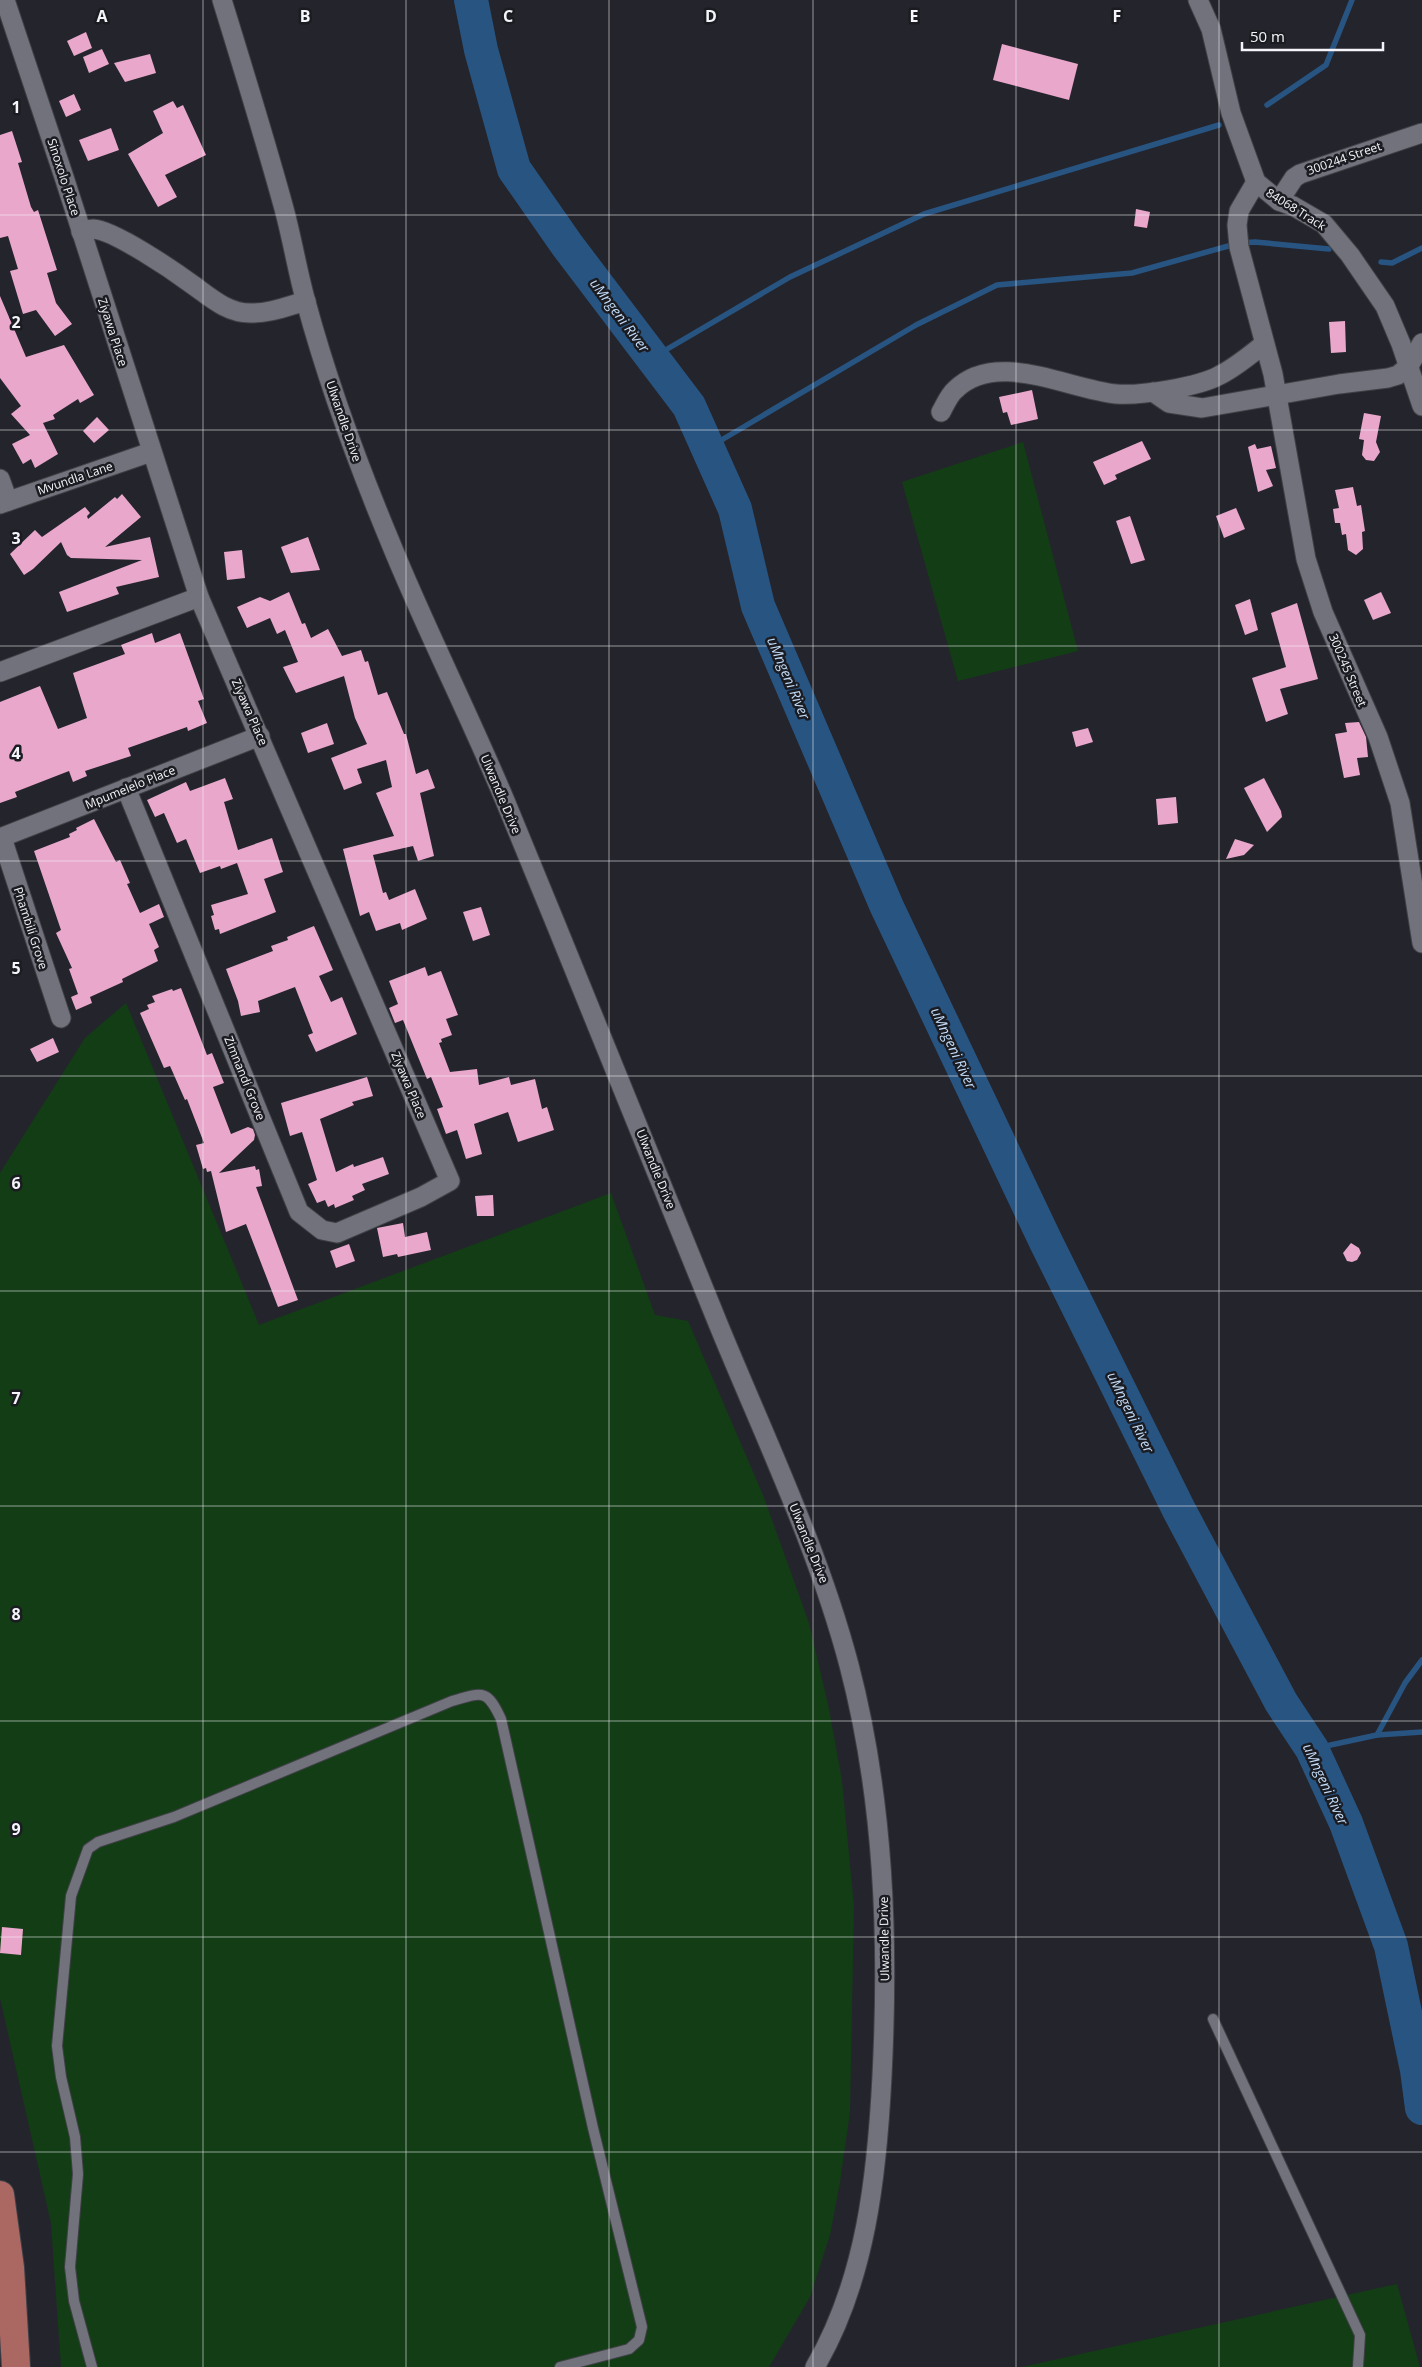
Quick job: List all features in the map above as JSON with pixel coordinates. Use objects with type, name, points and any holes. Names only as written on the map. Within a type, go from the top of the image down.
[{"type":"main road","points":[[0,2195],[10,2268],[16,2367]]},
{"type":"street","name":"Sinoxolo Place","points":[[5,0],[81,232],[93,229],[123,240],[220,304],[236,312],[250,314],[270,311],[306,301]]},
{"type":"street","name":"Ulwandle Drive","points":[[222,0],[285,211],[306,301],[360,466],[391,544],[503,797],[783,1477],[825,1581],[849,1666],[867,1742],[878,1822],[884,1914],[885,2028],[880,2127],[871,2198],[857,2263],[841,2314],[815,2367]]},
{"type":"street","name":"84068 Track","points":[[1198,0],[1211,29],[1231,113],[1256,182],[1279,201],[1293,206],[1324,224],[1350,255],[1385,306],[1409,366],[1422,406]]},
{"type":"street","name":"300244 Street","points":[[1279,201],[1294,178],[1300,174],[1422,133]]},
{"type":"street","name":"300245 Street","points":[[1256,182],[1243,202],[1237,225],[1240,247],[1273,374],[1306,559],[1323,612],[1378,736],[1400,803],[1422,943]]},
{"type":"street","name":"Ziyawa Place","points":[[81,232],[199,597],[450,1182]]},
{"type":"street","points":[[1152,392],[1168,403],[1202,408],[1371,378],[1388,378],[1398,375],[1409,366],[1422,343]]},
{"type":"street","points":[[941,412],[954,391],[968,380],[1007,371],[1116,394],[1152,392],[1218,377],[1235,367],[1264,344]]},
{"type":"street","name":"Mvundla Lane","points":[[4,502],[151,452]]},
{"type":"street","points":[[0,479],[4,502]]},
{"type":"street","points":[[0,672],[199,597]]},
{"type":"street","name":"Mpumelelo Place","points":[[1,838],[260,736]]},
{"type":"street","name":"Zimnandi Grove","points":[[126,788],[299,1212],[322,1230],[337,1233],[450,1182]]},
{"type":"street","name":"Phambili Grove","points":[[1,838],[61,1018]]},
{"type":"lane","points":[[92,2367],[74,2300],[70,2267],[78,2174],[75,2137],[61,2077],[57,2046],[71,1896],[88,1849],[98,1842],[174,1817],[452,1701],[474,1695],[486,1696],[492,1700],[501,1720],[593,2128],[642,2328],[639,2340],[629,2349],[560,2367]]},
{"type":"lane","points":[[1214,2019],[1360,2335],[1358,2367]]},
{"type":"green space","points":[[1023,442],[1078,651],[958,681],[902,482]]},
{"type":"green space","points":[[126,1003],[259,1325],[611,1193],[655,1315],[688,1321],[763,1495],[809,1623],[829,1709],[842,1781],[854,1907],[850,2112],[840,2182],[830,2235],[810,2297],[769,2367],[61,2367],[51,2223],[0,1998],[0,1173],[85,1038]]},
{"type":"green space","points":[[1397,2284],[1420,2367],[1022,2367]]},
{"type":"building","points":[[86,32],[92,48],[74,56],[67,41]]},
{"type":"building","points":[[1002,44],[1078,64],[1069,100],[993,80]]},
{"type":"building","points":[[102,49],[109,64],[89,73],[83,57]]},
{"type":"building","points":[[150,54],[156,73],[125,82],[114,63]]},
{"type":"building","points":[[74,94],[81,110],[66,117],[59,101]]},
{"type":"building","points":[[173,101],[177,108],[183,105],[206,155],[165,175],[177,197],[158,207],[128,154],[163,133],[153,111]]},
{"type":"building","points":[[111,128],[119,150],[88,161],[79,140]]},
{"type":"building","points":[[12,131],[22,162],[18,163],[31,207],[34,212],[38,210],[57,270],[47,273],[56,303],[72,324],[55,336],[36,310],[23,314],[10,271],[18,269],[8,236],[0,238],[0,135]]},
{"type":"building","points":[[1136,209],[1150,212],[1147,228],[1134,226]]},
{"type":"building","points":[[0,296],[26,357],[64,345],[94,395],[80,403],[78,399],[53,415],[55,419],[43,423],[58,454],[35,468],[31,459],[23,464],[12,444],[30,435],[11,414],[21,406],[0,378]]},
{"type":"building","points":[[1345,321],[1346,352],[1331,353],[1329,322]]},
{"type":"building","points":[[1032,390],[1038,419],[1011,425],[1007,412],[1003,413],[999,397]]},
{"type":"building","points":[[1364,413],[1381,416],[1376,442],[1380,452],[1374,461],[1366,460],[1362,455],[1364,440],[1359,439]]},
{"type":"building","points":[[97,417],[109,430],[94,443],[83,431]]},
{"type":"building","points":[[1142,441],[1151,459],[1115,475],[1117,479],[1104,485],[1093,462]]},
{"type":"building","points":[[1255,444],[1257,449],[1271,446],[1276,468],[1266,470],[1273,486],[1258,492],[1248,447]]},
{"type":"building","points":[[1353,487],[1357,506],[1361,505],[1365,531],[1362,532],[1363,549],[1356,555],[1348,550],[1346,534],[1342,535],[1340,523],[1335,523],[1333,509],[1339,508],[1335,490]]},
{"type":"building","points":[[122,494],[141,517],[105,547],[150,537],[159,577],[116,587],[119,594],[67,612],[59,592],[142,560],[71,558],[67,555],[61,542],[33,569],[24,575],[10,554],[35,530],[42,537],[85,507],[90,513],[87,516],[88,519],[115,497],[117,499]]},
{"type":"building","points":[[1236,508],[1245,529],[1224,538],[1216,516]]},
{"type":"building","points":[[1130,516],[1145,560],[1131,564],[1116,521]]},
{"type":"building","points":[[308,537],[320,570],[291,573],[281,547]]},
{"type":"building","points":[[242,550],[245,578],[227,580],[224,552]]},
{"type":"building","points":[[289,592],[302,624],[305,623],[311,638],[328,629],[342,656],[361,650],[365,662],[368,661],[378,695],[387,692],[404,734],[406,734],[416,774],[428,769],[435,788],[420,793],[434,856],[418,861],[413,846],[373,855],[383,893],[386,892],[389,900],[415,889],[427,919],[402,930],[400,923],[376,931],[369,912],[360,916],[343,849],[394,836],[376,793],[392,787],[386,760],[357,769],[362,783],[344,790],[331,758],[367,744],[355,718],[344,676],[296,693],[283,667],[298,662],[285,630],[277,634],[270,618],[247,628],[237,607],[260,597],[270,601]]},
{"type":"building","points":[[1381,592],[1391,613],[1373,620],[1364,600]]},
{"type":"building","points":[[1250,599],[1258,630],[1245,635],[1235,605]]},
{"type":"building","points":[[1297,603],[1318,679],[1280,689],[1288,714],[1266,722],[1252,678],[1286,667],[1271,613]]},
{"type":"building","points":[[152,633],[155,643],[180,633],[204,699],[198,701],[207,723],[188,731],[187,727],[128,748],[131,756],[85,771],[87,776],[73,782],[69,771],[15,792],[17,797],[0,803],[0,702],[40,686],[58,729],[87,718],[73,673],[125,654],[121,645]]},
{"type":"building","points":[[1359,722],[1366,737],[1368,757],[1357,758],[1360,775],[1344,778],[1335,734],[1347,732],[1345,723]]},
{"type":"building","points":[[327,723],[334,744],[308,753],[301,733]]},
{"type":"building","points":[[1088,728],[1093,742],[1076,747],[1072,732]]},
{"type":"building","points":[[225,778],[233,799],[224,802],[238,850],[272,838],[283,872],[264,879],[276,912],[220,934],[219,929],[215,930],[211,916],[214,915],[211,905],[248,894],[237,863],[221,869],[220,866],[200,873],[186,839],[177,843],[164,813],[155,817],[147,800],[186,782],[190,791]]},
{"type":"building","points":[[1264,778],[1281,811],[1282,817],[1267,832],[1244,788]]},
{"type":"building","points":[[1176,797],[1178,823],[1158,825],[1156,799]]},
{"type":"building","points":[[94,819],[116,862],[120,860],[130,883],[127,884],[140,913],[159,904],[164,917],[149,924],[159,947],[154,950],[158,961],[122,979],[123,982],[90,997],[92,1003],[76,1010],[71,997],[78,994],[69,969],[72,968],[56,933],[61,930],[34,851],[70,837],[69,834],[77,830],[76,828]]},
{"type":"building","points":[[1235,839],[1254,845],[1244,855],[1226,859]]},
{"type":"building","points":[[481,907],[490,935],[473,941],[463,912]]},
{"type":"building","points":[[314,926],[333,970],[319,976],[331,1002],[342,997],[357,1034],[316,1052],[308,1035],[313,1033],[295,987],[258,1001],[260,1012],[241,1016],[238,1001],[226,969],[273,951],[271,946],[288,940],[287,937]]},
{"type":"building","points":[[425,967],[428,976],[441,971],[458,1015],[446,1019],[452,1035],[441,1039],[442,1042],[439,1043],[450,1072],[477,1069],[479,1085],[509,1077],[511,1085],[535,1079],[542,1109],[547,1107],[554,1130],[518,1142],[508,1112],[474,1124],[482,1154],[466,1159],[457,1130],[446,1134],[437,1109],[443,1107],[431,1077],[427,1079],[403,1020],[395,1023],[389,1008],[398,1004],[389,981]]},
{"type":"building","points":[[181,988],[207,1055],[212,1053],[224,1083],[213,1087],[231,1134],[248,1127],[253,1129],[255,1135],[254,1140],[219,1173],[255,1166],[256,1170],[259,1169],[262,1186],[256,1187],[298,1300],[278,1307],[246,1224],[226,1232],[211,1171],[207,1172],[206,1168],[203,1169],[196,1145],[204,1143],[187,1099],[185,1100],[170,1066],[164,1068],[140,1013],[149,1009],[147,1005],[155,1002],[152,996]]},
{"type":"building","points":[[53,1038],[59,1052],[37,1062],[30,1049]]},
{"type":"building","points":[[367,1077],[373,1096],[352,1102],[354,1105],[320,1119],[336,1172],[353,1164],[354,1167],[383,1157],[389,1174],[362,1184],[365,1190],[352,1196],[354,1200],[335,1208],[334,1204],[328,1207],[325,1200],[317,1203],[308,1184],[317,1180],[302,1132],[290,1136],[281,1103]]},
{"type":"building","points":[[493,1195],[494,1216],[477,1216],[475,1196]]},
{"type":"building","points":[[403,1223],[405,1237],[427,1232],[431,1250],[398,1257],[397,1254],[383,1257],[377,1228]]},
{"type":"building","points":[[1351,1243],[1359,1248],[1361,1253],[1357,1260],[1352,1262],[1347,1261],[1343,1253]]},
{"type":"building","points":[[349,1244],[355,1261],[336,1268],[330,1251]]},
{"type":"building","points":[[2,1927],[23,1929],[21,1955],[0,1953]]},
{"type":"waterway","name":"uMngeni River","points":[[471,0],[481,50],[514,169],[567,245],[689,406],[735,509],[758,606],[887,907],[1046,1242],[1179,1510],[1281,1702],[1312,1749],[1346,1823],[1391,1946],[1417,2070],[1422,2108]]},
{"type":"waterway","points":[[1267,105],[1326,65],[1352,0]]},
{"type":"waterway","points":[[652,358],[790,277],[924,214],[1219,125]]},
{"type":"waterway","points":[[708,448],[916,325],[997,285],[1132,273],[1239,243],[1255,242],[1329,249]]},
{"type":"waterway","points":[[1381,262],[1392,263],[1422,248]]},
{"type":"waterway","points":[[1377,1735],[1405,1683],[1422,1660]]},
{"type":"waterway","points":[[1312,1749],[1377,1735],[1422,1732]]}]
